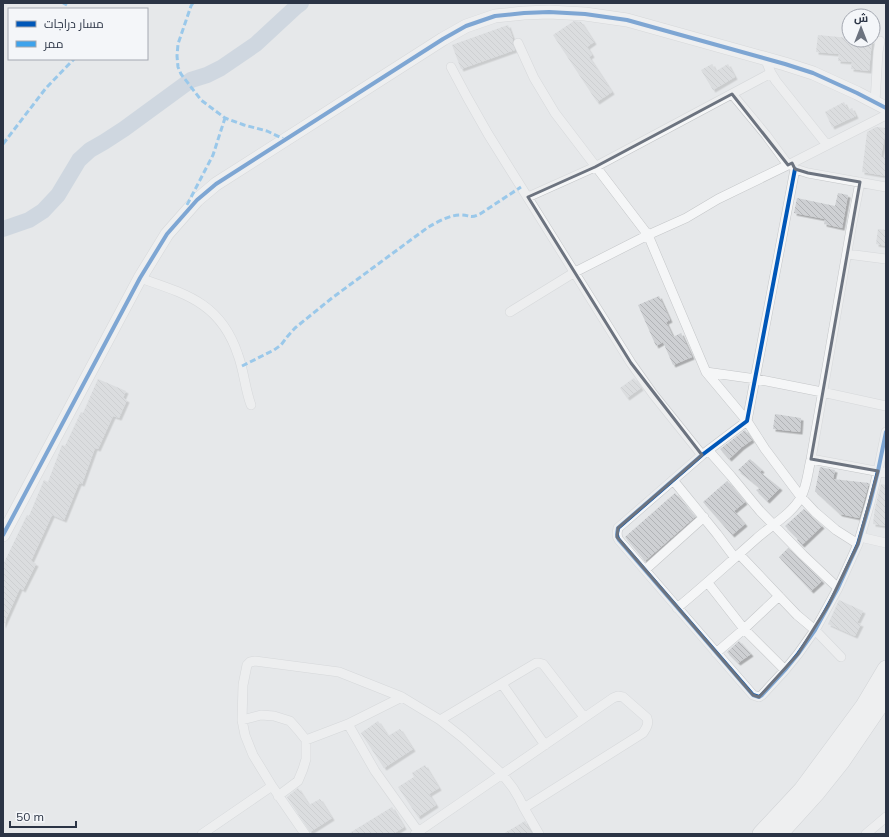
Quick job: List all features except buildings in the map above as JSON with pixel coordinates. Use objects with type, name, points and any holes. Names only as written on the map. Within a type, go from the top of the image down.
[{"type":"highway","points":[[761,834],[802,790],[864,706],[886,669]]},
{"type":"highway","points":[[779,834],[817,792],[886,696]]},
{"type":"street","points":[[3,535],[140,278],[167,234],[196,200],[216,184],[443,39],[466,26],[495,16],[549,12],[585,14],[627,20],[765,58],[813,73],[880,105],[882,53]]},
{"type":"street","points":[[518,43],[534,78],[555,113],[648,235],[706,372],[747,421],[765,449],[801,497],[815,512],[836,530],[859,541],[886,543]]},
{"type":"street","points":[[765,58],[771,74],[827,145]]},
{"type":"street","points":[[451,67],[488,134],[631,363],[653,394],[706,453],[731,476],[760,511],[838,588]]},
{"type":"street","points":[[528,197],[595,167],[771,74]]},
{"type":"street","points":[[732,94],[792,166],[808,172],[886,187]]},
{"type":"street","points":[[510,312],[574,272],[686,218],[718,199],[792,166],[827,145],[886,115]]},
{"type":"street","points":[[792,166],[756,379],[747,421],[673,480],[618,528],[617,533],[619,540],[753,695],[759,697],[762,695],[798,654],[815,630],[838,588],[859,541],[870,503],[882,472],[886,432]]},
{"type":"street","points":[[677,608],[708,583],[774,524],[794,506],[801,497],[811,458],[860,182]]},
{"type":"street","points":[[847,254],[886,258]]},
{"type":"street","points":[[140,278],[179,292],[196,300],[212,312],[226,328],[238,354],[251,405]]},
{"type":"street","points":[[706,372],[756,379],[886,406]]},
{"type":"street","points":[[811,458],[882,472]]},
{"type":"street","points":[[673,480],[737,556],[797,615],[815,630],[841,657]]},
{"type":"street","points":[[645,570],[704,517]]},
{"type":"street","points":[[708,583],[744,629],[785,670]]},
{"type":"street","points":[[716,652],[744,629],[779,596]]},
{"type":"street","points":[[305,834],[278,796],[252,755],[245,735],[242,720],[243,685],[247,665],[255,660],[339,672],[402,697],[440,720],[463,738],[502,774],[513,788],[539,834]]},
{"type":"street","points":[[440,720],[536,663],[543,664],[584,717]]},
{"type":"street","points":[[502,684],[544,745]]},
{"type":"street","points":[[348,724],[375,770],[418,833],[613,698],[618,696],[623,697],[647,718],[647,726],[643,733],[524,808]]},
{"type":"street","points":[[306,740],[348,724],[402,697]]},
{"type":"street","points":[[242,720],[261,715],[274,716],[290,721],[306,740],[306,759],[298,781],[278,796]]},
{"type":"street","points":[[202,834],[272,786]]},
{"type":"street","points":[[868,833],[886,817]]},
{"type":"highlighted area","points":[[732,94],[788,165],[792,163],[795,169],[808,173],[860,182],[811,459],[878,471],[858,544],[828,606],[798,654],[759,697],[753,695],[617,537],[618,528],[702,455],[631,363],[528,197],[595,167]]},
{"type":"waterway","points":[[3,229],[29,220],[43,211],[58,195],[79,160],[90,150],[124,129],[191,80],[207,75],[221,68],[256,44],[301,3]]},
{"type":"marked path","points":[[63,3],[67,5]]},
{"type":"marked path","points":[[193,3],[178,44],[178,67],[181,74],[201,100],[225,118],[267,131],[286,140]]},
{"type":"marked path","points":[[3,144],[46,88],[73,60]]},
{"type":"marked path","points":[[187,205],[213,155],[225,118]]},
{"type":"marked path","points":[[242,366],[281,345],[295,328],[332,298],[427,228],[452,216],[461,215],[472,217],[480,214],[521,187]]},
{"type":"cycle path","points":[[3,535],[140,278],[167,234],[197,200],[216,184],[443,39],[466,26],[495,16],[549,12],[585,14],[627,20],[813,73],[886,108]]},
{"type":"cycle path","points":[[795,169],[747,421],[702,455],[618,528],[617,533],[619,540],[753,695],[759,697],[762,695],[798,654],[815,630],[838,588],[858,544],[870,503],[886,432]]}]
